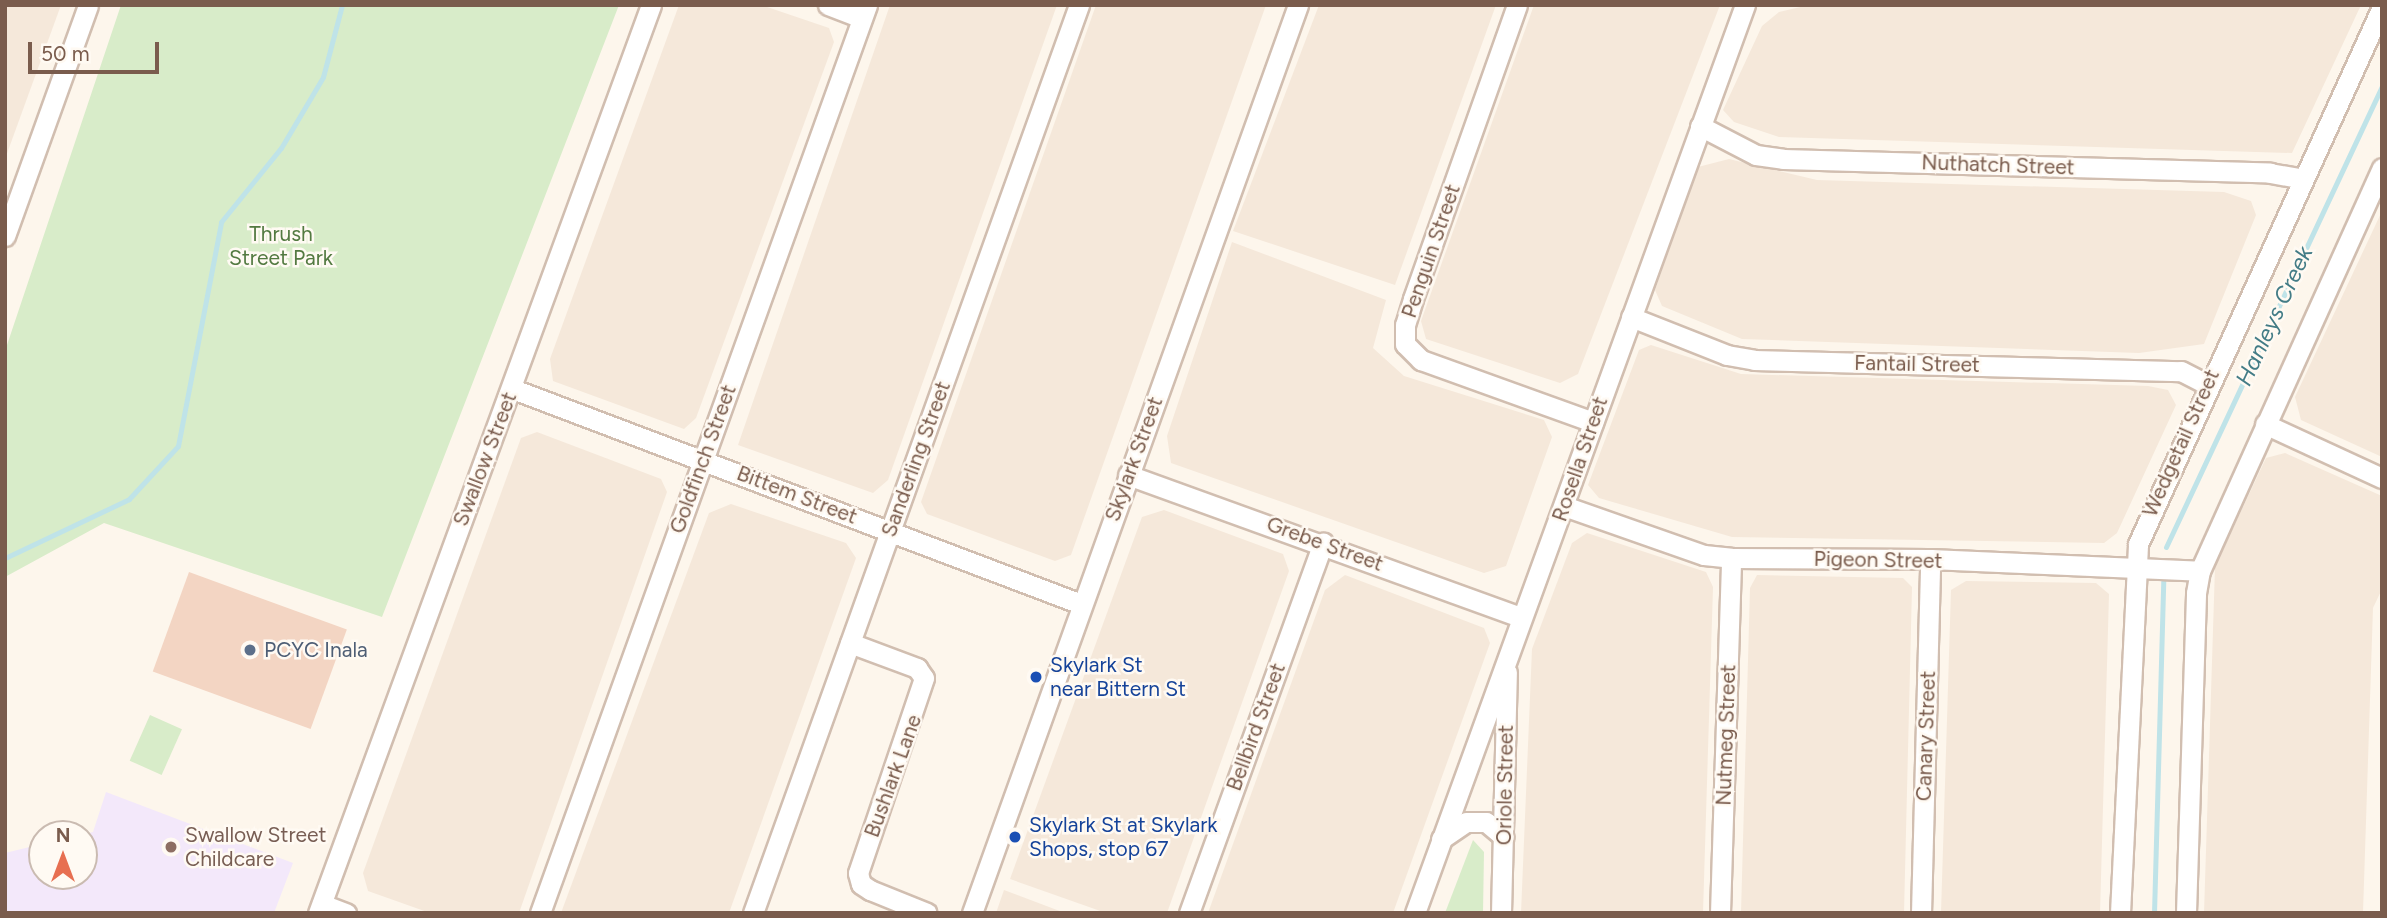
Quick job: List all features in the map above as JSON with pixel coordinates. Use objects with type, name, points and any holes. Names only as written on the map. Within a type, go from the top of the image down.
[{"type":"street","points":[[5,236],[88,5]]},
{"type":"street","name":"Swallow Street","points":[[320,908],[513,389],[651,5]]},
{"type":"street","points":[[828,5],[865,12]]},
{"type":"street","name":"Sanderling Street","points":[[752,913],[1079,5]]},
{"type":"street","name":"Skylark Street","points":[[972,913],[1298,5]]},
{"type":"street","name":"Penguin Street","points":[[1517,5],[1413,299],[1405,325],[1405,344],[1421,360],[1592,422]]},
{"type":"street","name":"Rosella Street","points":[[1415,913],[1745,5]]},
{"type":"street","name":"Wedgetail Street","points":[[2120,913],[2133,568],[2147,517],[2382,7]]},
{"type":"street","name":"Goldfinch Street","points":[[540,913],[865,12]]},
{"type":"street","name":"Nuthatch Street","points":[[1700,126],[1756,155],[1783,159],[2270,173],[2303,179]]},
{"type":"street","points":[[2186,913],[2200,570],[2382,168]]},
{"type":"street","name":"Fantail Street","points":[[1630,317],[1727,355],[1754,360],[2181,371],[2207,384]]},
{"type":"street","name":"Bittem Street","points":[[513,389],[1082,604]]},
{"type":"street","points":[[2265,424],[2382,478]]},
{"type":"street","name":"Grebe Street","points":[[1128,475],[1323,542],[1521,617]]},
{"type":"street","name":"Pigeon Street","points":[[1564,506],[1704,555],[1731,558],[1930,559],[2200,570]]},
{"type":"street","name":"Bellbird Street","points":[[1189,913],[1323,542]]},
{"type":"street","name":"Nutmeg Street","points":[[1720,913],[1731,558]]},
{"type":"street","name":"Canary Street","points":[[1921,913],[1930,559]]},
{"type":"street","name":"Bushlark Lane","points":[[850,643],[917,668],[924,678],[858,873],[861,884],[927,913]]},
{"type":"street","name":"Oriole Street","points":[[1501,913],[1507,658]]},
{"type":"street","points":[[1441,839],[1466,822],[1486,822],[1504,837]]},
{"type":"street","points":[[320,908],[346,913]]},
{"type":"shaded area","points":[[5,5],[61,5],[5,159]]},
{"type":"shaded area","points":[[679,5],[761,5],[829,28],[834,42],[696,418],[684,429],[553,381],[550,359]]},
{"type":"shaded area","points":[[890,5],[1057,5],[888,480],[873,493],[738,445]]},
{"type":"shaded area","points":[[1096,5],[1266,5],[1071,555],[1055,561],[927,514],[921,502]]},
{"type":"shaded area","points":[[1319,5],[1496,5],[1395,285],[1233,231]]},
{"type":"shaded area","points":[[1534,5],[1720,5],[1578,374],[1560,383],[1426,339],[1421,321]]},
{"type":"shaded area","points":[[1809,5],[2361,5],[2292,153],[1779,137],[1734,122],[1723,110],[1762,26],[1779,12]]},
{"type":"shaded area","points":[[1729,159],[1817,180],[2224,192],[2251,201],[2256,215],[2204,344],[2139,353],[1742,339],[1662,306],[1655,290],[1698,167]]},
{"type":"shaded area","points":[[2382,211],[2382,457],[2301,420],[2295,397]]},
{"type":"shaded area","points":[[1232,242],[1386,300],[1373,348],[1404,376],[1544,420],[1552,437],[1506,566],[1484,573],[1171,463],[1167,436]]},
{"type":"shaded area","points":[[1651,345],[1741,374],[2148,386],[2168,390],[2176,405],[2117,533],[2104,543],[1732,537],[1599,498],[1588,485],[1639,350]]},
{"type":"shaded area","points":[[537,432],[661,479],[667,492],[519,913],[430,913],[368,891],[363,873],[521,438]]},
{"type":"shaded area","points":[[2285,453],[2382,496],[2382,589],[2373,608],[2363,913],[2204,913],[2215,567],[2266,458]]},
{"type":"shaded area","points":[[731,504],[846,543],[856,558],[729,913],[561,913],[709,513]]},
{"type":"shaded area","points":[[1164,510],[1283,554],[1289,571],[1167,913],[1106,913],[1010,879],[1142,517]]},
{"type":"shaded area","points":[[1587,533],[1706,572],[1713,587],[1703,913],[1521,913],[1532,649],[1572,543]]},
{"type":"shaded area","points":[[1345,575],[1484,628],[1490,643],[1393,913],[1208,913],[1325,590]]},
{"type":"shaded area","points":[[1757,575],[1903,578],[1912,587],[1904,913],[1741,913],[1750,588]]},
{"type":"shaded area","points":[[1966,581],[2096,583],[2109,594],[2100,913],[1941,913],[1951,590]]},
{"type":"shaded area","name":"Swallow Street Childcare","points":[[106,792],[293,863],[274,913],[5,913],[5,853],[28,847],[28,890],[98,890],[97,820]]},
{"type":"shaded area","points":[[1004,890],[1065,913],[996,913]]},
{"type":"green space","name":"Thrush Street Park","points":[[121,5],[619,5],[382,617],[104,523],[5,577],[5,351]]},
{"type":"green space","points":[[150,715],[182,729],[162,775],[130,761]]},
{"type":"green space","points":[[1473,840],[1484,852],[1483,913],[1445,913]]},
{"type":"building","name":"PCYC Inala","points":[[189,572],[347,629],[311,729],[153,672]]},
{"type":"waterway","points":[[5,558],[129,499],[178,446],[221,222],[281,148],[323,77],[342,5]]},
{"type":"waterway","name":"Hanleys Creek","points":[[2166,547],[2382,86]]},
{"type":"waterway","name":"Hanleys Creek","points":[[2154,913],[2163,581]]},
{"type":"place","name":"PCYC Inala","points":[[250,650]]},
{"type":"place","name":"Skylark St near Bittern St","points":[[1036,677]]},
{"type":"place","name":"Skylark St at Skylark Shops, stop 67","points":[[1015,837]]},
{"type":"place","name":"Swallow Street Childcare","points":[[171,847]]}]
